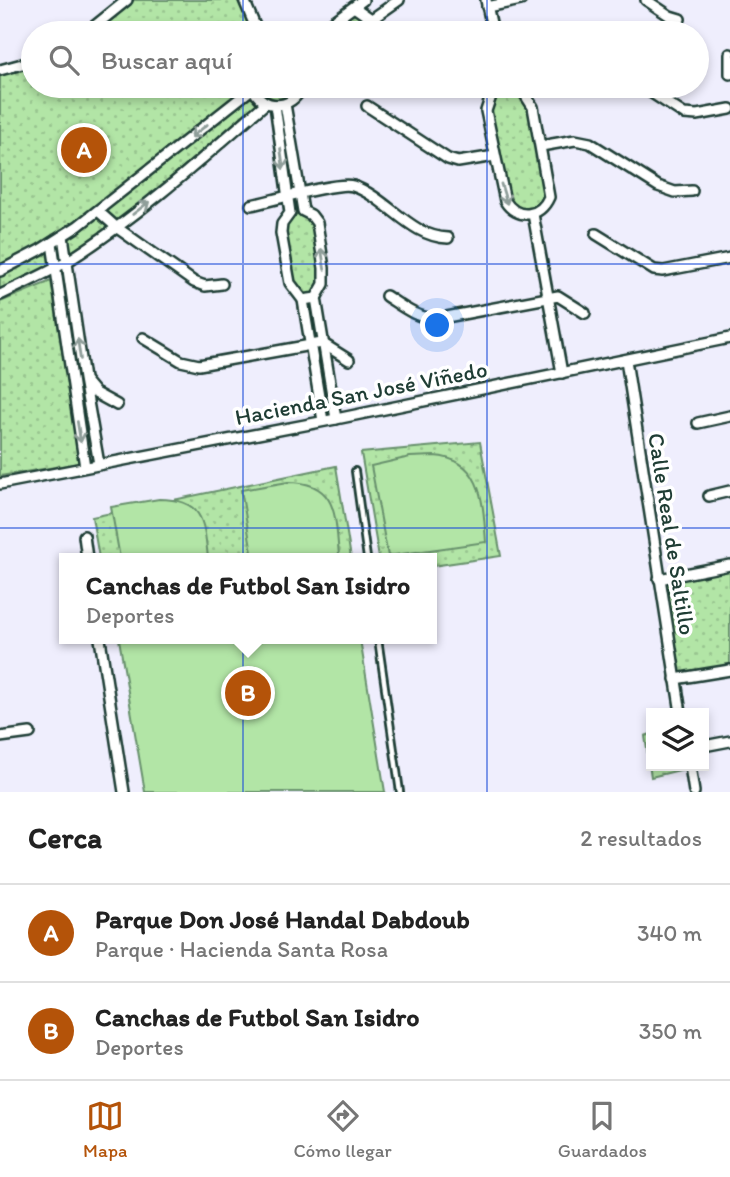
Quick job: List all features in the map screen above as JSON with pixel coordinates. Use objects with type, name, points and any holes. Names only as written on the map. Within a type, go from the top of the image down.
[{"type":"street","points":[[101,21],[127,0]]},
{"type":"street","points":[[244,0],[253,21]]},
{"type":"street","points":[[335,21],[363,0]]},
{"type":"street","points":[[367,21],[399,0]]},
{"type":"street","points":[[491,21],[487,3],[521,0]]},
{"type":"street","points":[[646,0],[670,16],[680,19]]},
{"type":"street","points":[[354,7],[373,21]]},
{"type":"street","points":[[730,54],[730,74]]},
{"type":"street","points":[[0,70],[21,64]]},
{"type":"street","points":[[0,271],[64,236],[239,98]]},
{"type":"street","points":[[260,98],[275,104]]},
{"type":"street","points":[[0,295],[67,261],[116,227],[275,104],[295,98]]},
{"type":"street","points":[[490,98],[486,111],[505,201],[521,214],[533,214],[542,209],[549,197],[541,146],[528,98]]},
{"type":"street","points":[[659,98],[684,114],[730,109]]},
{"type":"street","points":[[275,104],[303,211]]},
{"type":"street","points":[[275,104],[290,213],[282,224],[281,233],[290,283],[303,300],[323,421]]},
{"type":"street","points":[[367,106],[452,161],[495,156]]},
{"type":"street","points":[[541,146],[575,140],[590,143],[658,186],[675,192],[692,191]]},
{"type":"street","points":[[251,205],[338,186],[353,186],[423,232],[436,238],[448,238]]},
{"type":"street","points":[[98,211],[116,227],[199,285],[222,284]]},
{"type":"street","points":[[290,213],[303,211],[311,215],[317,223],[324,284],[316,299],[336,419]]},
{"type":"street","points":[[533,214],[562,373]]},
{"type":"street","points":[[596,234],[654,270],[730,258]]},
{"type":"street","points":[[64,236],[99,464]]},
{"type":"street","points":[[52,243],[85,467]]},
{"type":"street","points":[[386,296],[415,316],[436,319],[548,296],[558,296],[584,313]]},
{"type":"street","points":[[303,300],[316,299]]},
{"type":"street","points":[[143,338],[181,361],[199,365],[322,343],[349,360]]},
{"type":"street","name":"Hacienda San José Viñedo","points":[[0,484],[336,419],[730,338]]},
{"type":"street","name":"Calle Real de Saltillo","points":[[626,360],[680,708]]},
{"type":"street","points":[[71,377],[84,379],[95,393],[117,405]]},
{"type":"street","points":[[698,423],[730,416]]},
{"type":"street","points":[[709,496],[730,491]]},
{"type":"street","points":[[84,536],[86,553]]},
{"type":"street","points":[[659,579],[730,565]]},
{"type":"street","points":[[101,644],[124,792]]},
{"type":"street","points":[[675,679],[730,670]]},
{"type":"street","points":[[0,737],[30,733]]},
{"type":"street","points":[[709,745],[730,741]]},
{"type":"street","points":[[691,771],[694,792]]},
{"type":"lane","points":[[355,471],[366,553]]},
{"type":"lane","points":[[380,644],[400,792]]},
{"type":"green space","points":[[134,0],[241,0],[249,21],[105,21]]},
{"type":"green space","points":[[354,10],[367,19],[364,21],[339,21]]},
{"type":"green space","points":[[21,69],[21,98],[231,98],[89,214],[21,256],[0,265],[0,75]]},
{"type":"green space","points":[[243,98],[258,98],[263,104],[113,227],[52,267],[0,292],[0,272],[49,248]]},
{"type":"green space","points":[[263,98],[288,98],[276,101]]},
{"type":"green space","points":[[492,98],[526,98],[532,108],[547,187],[544,204],[522,213],[506,201],[488,118]]},
{"type":"green space","points":[[299,213],[315,222],[323,279],[315,296],[307,298],[291,282],[283,223],[290,216]]},
{"type":"green space","points":[[51,281],[80,463],[0,476],[0,302]]},
{"type":"green space","points":[[480,442],[501,556],[437,565],[437,553],[378,553],[361,453]]},
{"type":"green space","points":[[434,456],[450,459],[471,474],[481,498],[486,542],[409,553],[387,553],[371,466],[410,457]]},
{"type":"green space","points":[[336,466],[350,553],[98,553],[92,517]]},
{"type":"green space","points":[[288,482],[316,488],[331,504],[339,553],[252,553],[241,490]]},
{"type":"green space","points":[[159,499],[185,503],[199,515],[207,553],[119,553],[111,507]]},
{"type":"green space","points":[[730,569],[730,666],[678,675],[662,583]]},
{"type":"green space","points":[[120,644],[361,644],[385,792],[145,792]]},
{"type":"green space","points":[[650,771],[676,771],[651,777]]},
{"type":"place","name":"Parque Don José Handal Dabdoub","points":[[84,150]]},
{"type":"place","name":"Canchas de Futbol San Isidro","points":[[248,693]]}]
